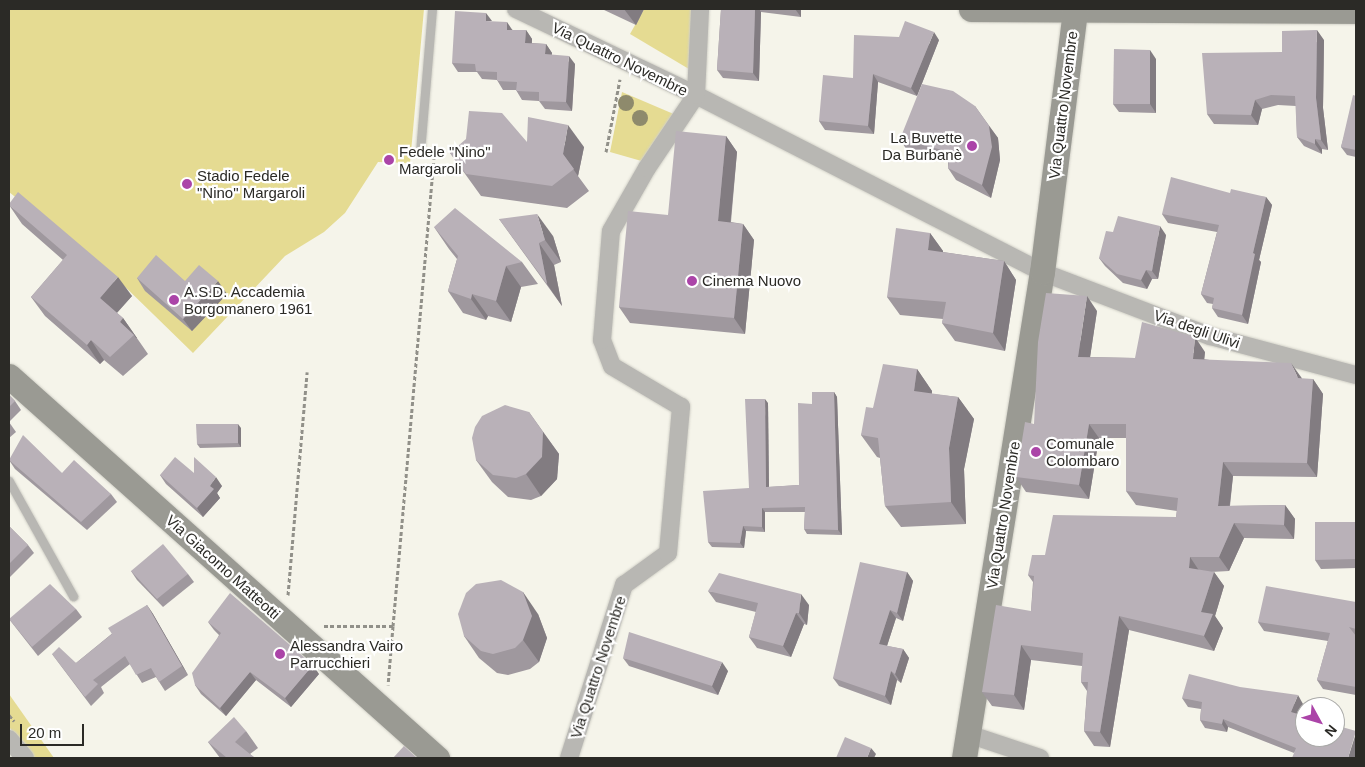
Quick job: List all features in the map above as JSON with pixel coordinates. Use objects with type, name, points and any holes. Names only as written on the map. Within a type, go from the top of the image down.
[{"type":"street","name":"Via Quattro Novembre","points":[[516,9],[624,60],[1042,272]]},
{"type":"street","name":"Via Quattro Novembre","points":[[569,758],[624,585],[668,553],[680,407],[612,366],[602,340],[611,231],[647,168],[696,96],[700,9]]},
{"type":"street","points":[[971,9],[1075,9]]},
{"type":"street","name":"Via Quattro Novembre","points":[[964,758],[1042,272],[1075,9],[1356,11]]},
{"type":"street","name":"Via degli Ulivi","points":[[1042,272],[1210,336],[1356,375]]},
{"type":"street","name":"Via Giacomo Matteotti","points":[[9,376],[437,758]]},
{"type":"street","points":[[968,734],[1040,758]]},
{"type":"street","points":[[9,739],[24,758]]},
{"type":"lane","points":[[420,152],[432,9]]},
{"type":"lane","points":[[9,481],[73,596]]},
{"type":"path","points":[[606,152],[624,60]]},
{"type":"path","points":[[388,693],[435,151]]},
{"type":"path","points":[[286,600],[308,372]]},
{"type":"path","points":[[318,626],[393,626]]},
{"type":"shaded area","name":"Stadio Fedele \"Nino\" Margaroli","points":[[9,9],[424,9],[410,163],[378,162],[345,213],[324,232],[285,256],[193,353],[114,276],[9,192]]},
{"type":"shaded area","points":[[644,9],[694,9],[694,72],[630,34]]},
{"type":"shaded area","points":[[622,92],[676,115],[645,162],[610,152]]},
{"type":"shaded area","points":[[9,694],[54,758],[34,758],[9,727]]},
{"type":"building","points":[[721,9],[755,9],[753,73],[717,70]]},
{"type":"building","points":[[455,11],[486,13],[486,21],[507,22],[507,30],[526,30],[525,43],[546,44],[545,54],[569,56],[566,102],[539,101],[539,92],[516,91],[517,82],[497,81],[497,72],[476,71],[475,64],[452,63]]},
{"type":"building","points":[[905,21],[934,32],[911,88],[873,74],[868,126],[819,121],[823,75],[853,78],[854,35],[899,37]]},
{"type":"building","points":[[1317,30],[1316,98],[1321,140],[1315,139],[1315,144],[1297,137],[1295,96],[1271,95],[1255,100],[1251,115],[1207,114],[1202,53],[1282,52],[1282,31]]},
{"type":"building","points":[[1114,49],[1150,50],[1150,104],[1113,104]]},
{"type":"building","name":"La Buvette Da Burbanè","points":[[922,84],[953,91],[975,106],[989,126],[992,147],[982,185],[948,168],[950,152],[900,139]]},
{"type":"building","points":[[1353,95],[1356,96],[1356,150],[1341,147]]},
{"type":"building","points":[[469,111],[502,113],[527,142],[528,117],[568,125],[563,154],[574,169],[552,186],[466,174],[450,153],[466,139]]},
{"type":"building","name":"Cinema Nuovo","points":[[676,131],[726,136],[718,221],[743,224],[734,318],[619,307],[628,211],[668,215]]},
{"type":"building","points":[[1171,177],[1230,193],[1231,189],[1266,197],[1253,253],[1255,254],[1242,315],[1212,308],[1214,298],[1201,294],[1219,225],[1162,214]]},
{"type":"building","points":[[18,192],[118,277],[100,298],[123,318],[120,322],[134,335],[110,357],[91,340],[87,345],[31,297],[67,255],[9,205]]},
{"type":"building","points":[[455,208],[522,262],[506,266],[496,301],[472,294],[471,299],[448,291],[458,256],[434,227]]},
{"type":"building","points":[[537,214],[545,240],[539,243],[547,284],[499,219]]},
{"type":"building","points":[[1118,216],[1160,226],[1152,271],[1146,270],[1141,280],[1117,274],[1099,258],[1106,231],[1113,232]]},
{"type":"building","points":[[896,228],[930,233],[928,250],[1004,261],[993,333],[942,323],[946,302],[887,297]]},
{"type":"building","points":[[156,255],[185,281],[199,265],[218,281],[183,319],[137,278]]},
{"type":"building","points":[[1046,293],[1087,296],[1078,357],[1135,358],[1142,322],[1195,337],[1193,359],[1291,363],[1298,378],[1313,379],[1307,463],[1223,462],[1218,506],[1285,505],[1284,525],[1234,523],[1219,557],[1190,557],[1189,568],[1214,572],[1201,612],[1213,614],[1204,636],[1119,616],[1100,732],[1084,731],[1088,682],[1081,682],[1083,653],[1021,645],[1014,695],[982,692],[996,605],[1031,611],[1034,576],[1028,575],[1032,555],[1045,555],[1053,515],[1176,517],[1178,498],[1126,491],[1126,424],[1089,424],[1079,485],[1016,477],[1025,422],[1034,424],[1038,342]]},
{"type":"building","points":[[883,364],[917,369],[914,391],[958,397],[949,448],[951,502],[885,506],[878,438],[861,435],[866,407],[873,408]]},
{"type":"building","points":[[812,392],[834,392],[838,530],[804,529],[805,507],[762,508],[762,527],[743,526],[740,543],[708,542],[703,491],[749,488],[745,399],[765,399],[766,487],[799,485],[798,403],[812,404]]},
{"type":"building","points":[[9,395],[15,401],[9,407]]},
{"type":"building","points":[[505,405],[529,412],[543,432],[542,457],[526,474],[516,478],[493,475],[476,460],[472,438],[475,427],[482,416]]},
{"type":"building","points":[[196,424],[238,424],[238,443],[197,444]]},
{"type":"building","points":[[23,435],[62,473],[74,460],[111,494],[81,522],[9,460]]},
{"type":"building","points":[[175,457],[194,473],[194,457],[216,477],[210,486],[214,489],[197,508],[160,475]]},
{"type":"building","points":[[1315,522],[1356,522],[1356,559],[1315,560]]},
{"type":"building","points":[[9,526],[28,545],[9,564]]},
{"type":"building","points":[[163,544],[188,574],[157,599],[131,571]]},
{"type":"building","points":[[860,562],[907,572],[897,613],[890,610],[879,644],[903,649],[895,674],[891,671],[885,696],[833,678]]},
{"type":"building","points":[[719,573],[801,594],[799,613],[796,613],[783,646],[749,637],[758,603],[708,591]]},
{"type":"building","points":[[501,580],[523,592],[532,616],[523,640],[515,648],[493,654],[481,651],[464,636],[458,614],[466,593],[476,584]]},
{"type":"building","points":[[50,584],[76,609],[32,647],[9,619]]},
{"type":"building","points":[[1266,586],[1356,602],[1356,629],[1349,627],[1356,636],[1356,687],[1317,680],[1330,633],[1258,622]]},
{"type":"building","points":[[230,593],[313,665],[285,698],[250,672],[220,708],[195,685],[192,673],[221,633],[208,622]]},
{"type":"building","points":[[147,605],[182,666],[159,682],[151,668],[136,675],[125,656],[93,680],[98,684],[85,697],[52,654],[59,647],[76,663],[112,634],[108,628]]},
{"type":"building","points":[[629,632],[722,662],[712,686],[623,658]]},
{"type":"building","points":[[1189,674],[1240,687],[1298,695],[1295,697],[1291,712],[1295,713],[1295,747],[1345,747],[1345,728],[1356,731],[1348,758],[1292,758],[1296,748],[1223,719],[1222,724],[1200,720],[1202,702],[1182,698]]},
{"type":"building","points":[[234,717],[246,731],[235,742],[255,758],[227,758],[208,742]]},
{"type":"building","points":[[845,737],[871,748],[867,758],[836,758]]},
{"type":"building","points":[[404,746],[417,758],[393,758]]},
{"type":"place","name":"La Buvette Da Burbanè","points":[[972,146]]},
{"type":"place","name":"Fedele \"Nino\" Margaroli","points":[[389,160]]},
{"type":"place","name":"Stadio Fedele \"Nino\" Margaroli","points":[[187,184]]},
{"type":"place","name":"Cinema Nuovo","points":[[692,281]]},
{"type":"place","name":"A.S.D. Accademia Borgomanero 1961","points":[[174,300]]},
{"type":"place","name":"Comunale Colombaro","points":[[1036,452]]},
{"type":"place","name":"Alessandra Vairo Parrucchieri","points":[[280,654]]}]
